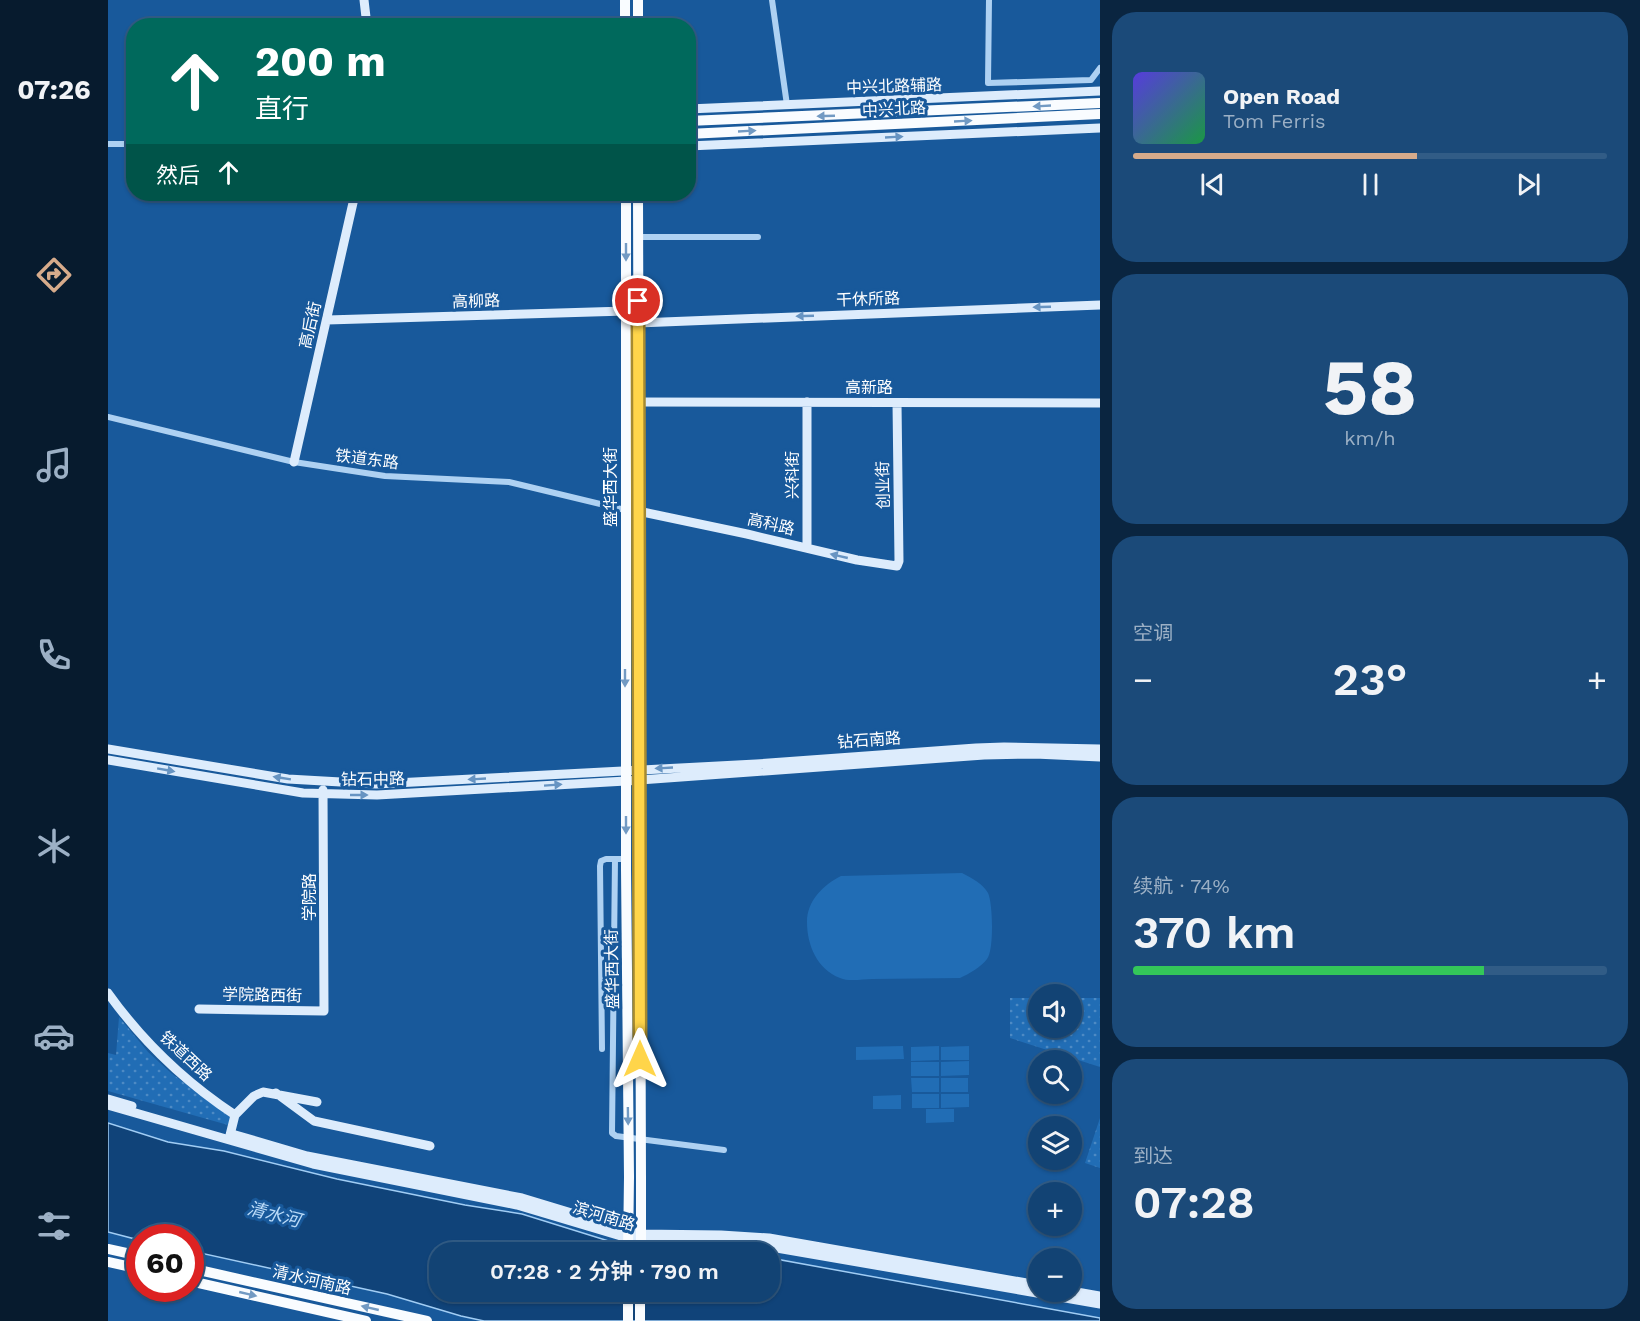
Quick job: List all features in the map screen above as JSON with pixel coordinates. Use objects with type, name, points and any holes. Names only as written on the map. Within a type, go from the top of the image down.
[{"type":"main road","points":[[626,0],[626,18]]},
{"type":"main road","points":[[638,0],[638,18]]},
{"type":"main road","name":"中兴北路","points":[[696,121],[1100,103]]},
{"type":"main road","name":"中兴北路","points":[[696,134],[1100,114]]},
{"type":"main road","name":"盛华西大街","points":[[626,201],[626,776],[622,862],[628,1242]]},
{"type":"main road","name":"盛华西大街","points":[[638,201],[641,1242]]},
{"type":"main road","points":[[625,643],[639,643]]},
{"type":"main road","points":[[108,1249],[126,1253]]},
{"type":"main road","points":[[108,1262],[126,1266]]},
{"type":"main road","name":"清水河南路","points":[[204,1271],[428,1321]]},
{"type":"main road","name":"清水河南路","points":[[204,1284],[366,1321]]},
{"type":"main road","points":[[628,1302],[628,1321]]},
{"type":"main road","points":[[640,1302],[640,1321]]},
{"type":"street","points":[[364,0],[366,18]]},
{"type":"street","points":[[772,0],[787,105]]},
{"type":"street","points":[[989,0],[988,83],[1091,80],[1100,68]]},
{"type":"street","name":"中兴北路辅路","points":[[696,109],[1100,91]]},
{"type":"street","points":[[696,146],[1100,128]]},
{"type":"street","points":[[108,144],[126,144]]},
{"type":"street","name":"高后街","points":[[294,462],[353,201]]},
{"type":"street","points":[[638,237],[758,237]]},
{"type":"street","name":"干休所路","points":[[638,323],[1100,304]]},
{"type":"street","name":"高柳路","points":[[327,320],[626,311]]},
{"type":"street","name":"高新路","points":[[638,402],[1100,403]]},
{"type":"street","name":"兴科街","points":[[807,402],[807,548]]},
{"type":"street","name":"创业街","points":[[897,402],[899,561],[897,566]]},
{"type":"street","name":"铁道东路","points":[[108,417],[294,462],[385,477],[509,482],[625,510]]},
{"type":"street","name":"高科路","points":[[638,512],[857,560],[897,566]]},
{"type":"street","name":"钻石南路","points":[[640,775],[756,764],[1004,747],[1100,749]]},
{"type":"street","name":"钻石中路","points":[[108,749],[288,779],[323,782],[376,784],[626,776]]},
{"type":"street","name":"钻石南路","points":[[640,775],[984,755],[1035,754],[1100,757]]},
{"type":"street","name":"钻石中路","points":[[108,760],[303,793],[323,794],[377,795],[640,775]]},
{"type":"street","name":"学院路","points":[[323,782],[324,1011]]},
{"type":"street","points":[[602,1049],[600,866],[601,861],[606,859],[622,862],[612,1132],[616,1136],[724,1150]]},
{"type":"street","name":"铁道西路","points":[[108,993],[127,1020],[166,1062],[235,1115]]},
{"type":"street","name":"学院路西街","points":[[199,1009],[324,1011]]},
{"type":"street","points":[[230,1137],[235,1115],[258,1093],[317,1102]]},
{"type":"street","points":[[276,1094],[314,1121],[430,1146]]},
{"type":"street","name":"滨河南路","points":[[108,1099],[230,1137]]},
{"type":"street","name":"滨河南路","points":[[108,1105],[307,1156],[522,1198],[628,1242]]},
{"type":"street","name":"滨河南路","points":[[651,1242],[721,1235],[769,1238],[1028,1283]]},
{"type":"street","name":"滨河南路","points":[[780,1249],[1100,1304]]},
{"type":"street","points":[[1082,1293],[1100,1296]]},
{"type":"shaded area","points":[[962,873],[986,890],[990,898],[991,947],[987,959],[975,970],[960,978],[848,980],[832,974],[819,962],[811,947],[807,931],[808,914],[817,894],[834,880],[841,876]]},
{"type":"shaded area","points":[[1010,998],[1028,998],[1028,1038],[1082,1038],[1082,998],[1100,998],[1100,1067],[1082,1061],[1082,1050],[1047,1050],[1010,1038]]},
{"type":"shaded area","points":[[119,1017],[148,1052],[171,1073],[230,1117],[228,1125],[108,1091],[108,1053],[116,1055]]},
{"type":"shaded area","points":[[903,1046],[904,1059],[856,1060],[856,1047]]},
{"type":"shaded area","points":[[939,1046],[939,1060],[911,1061],[911,1047]]},
{"type":"shaded area","points":[[969,1046],[969,1060],[941,1060],[941,1047]]},
{"type":"shaded area","points":[[969,1061],[969,1075],[941,1076],[941,1062]]},
{"type":"shaded area","points":[[911,1062],[939,1062],[939,1076],[911,1076]]},
{"type":"shaded area","points":[[911,1078],[939,1078],[939,1092],[912,1092]]},
{"type":"shaded area","points":[[941,1078],[968,1078],[968,1092],[941,1092]]},
{"type":"shaded area","points":[[912,1094],[939,1094],[939,1108],[912,1108]]},
{"type":"shaded area","points":[[941,1094],[969,1094],[969,1107],[941,1108]]},
{"type":"shaded area","points":[[901,1095],[901,1109],[873,1109],[873,1096]]},
{"type":"shaded area","points":[[926,1109],[954,1109],[954,1122],[926,1123]]},
{"type":"shaded area","points":[[1100,1118],[1100,1168],[1085,1163]]},
{"type":"water","name":"清水河","points":[[108,1123],[168,1142],[224,1151],[337,1179],[522,1214],[612,1242],[429,1242],[429,1302],[780,1302],[780,1260],[1100,1318],[1100,1321],[484,1321],[387,1294],[204,1254],[204,1224],[126,1224],[126,1237],[108,1232]]},
{"type":"route","points":[[638,301],[640,1059]]}]
